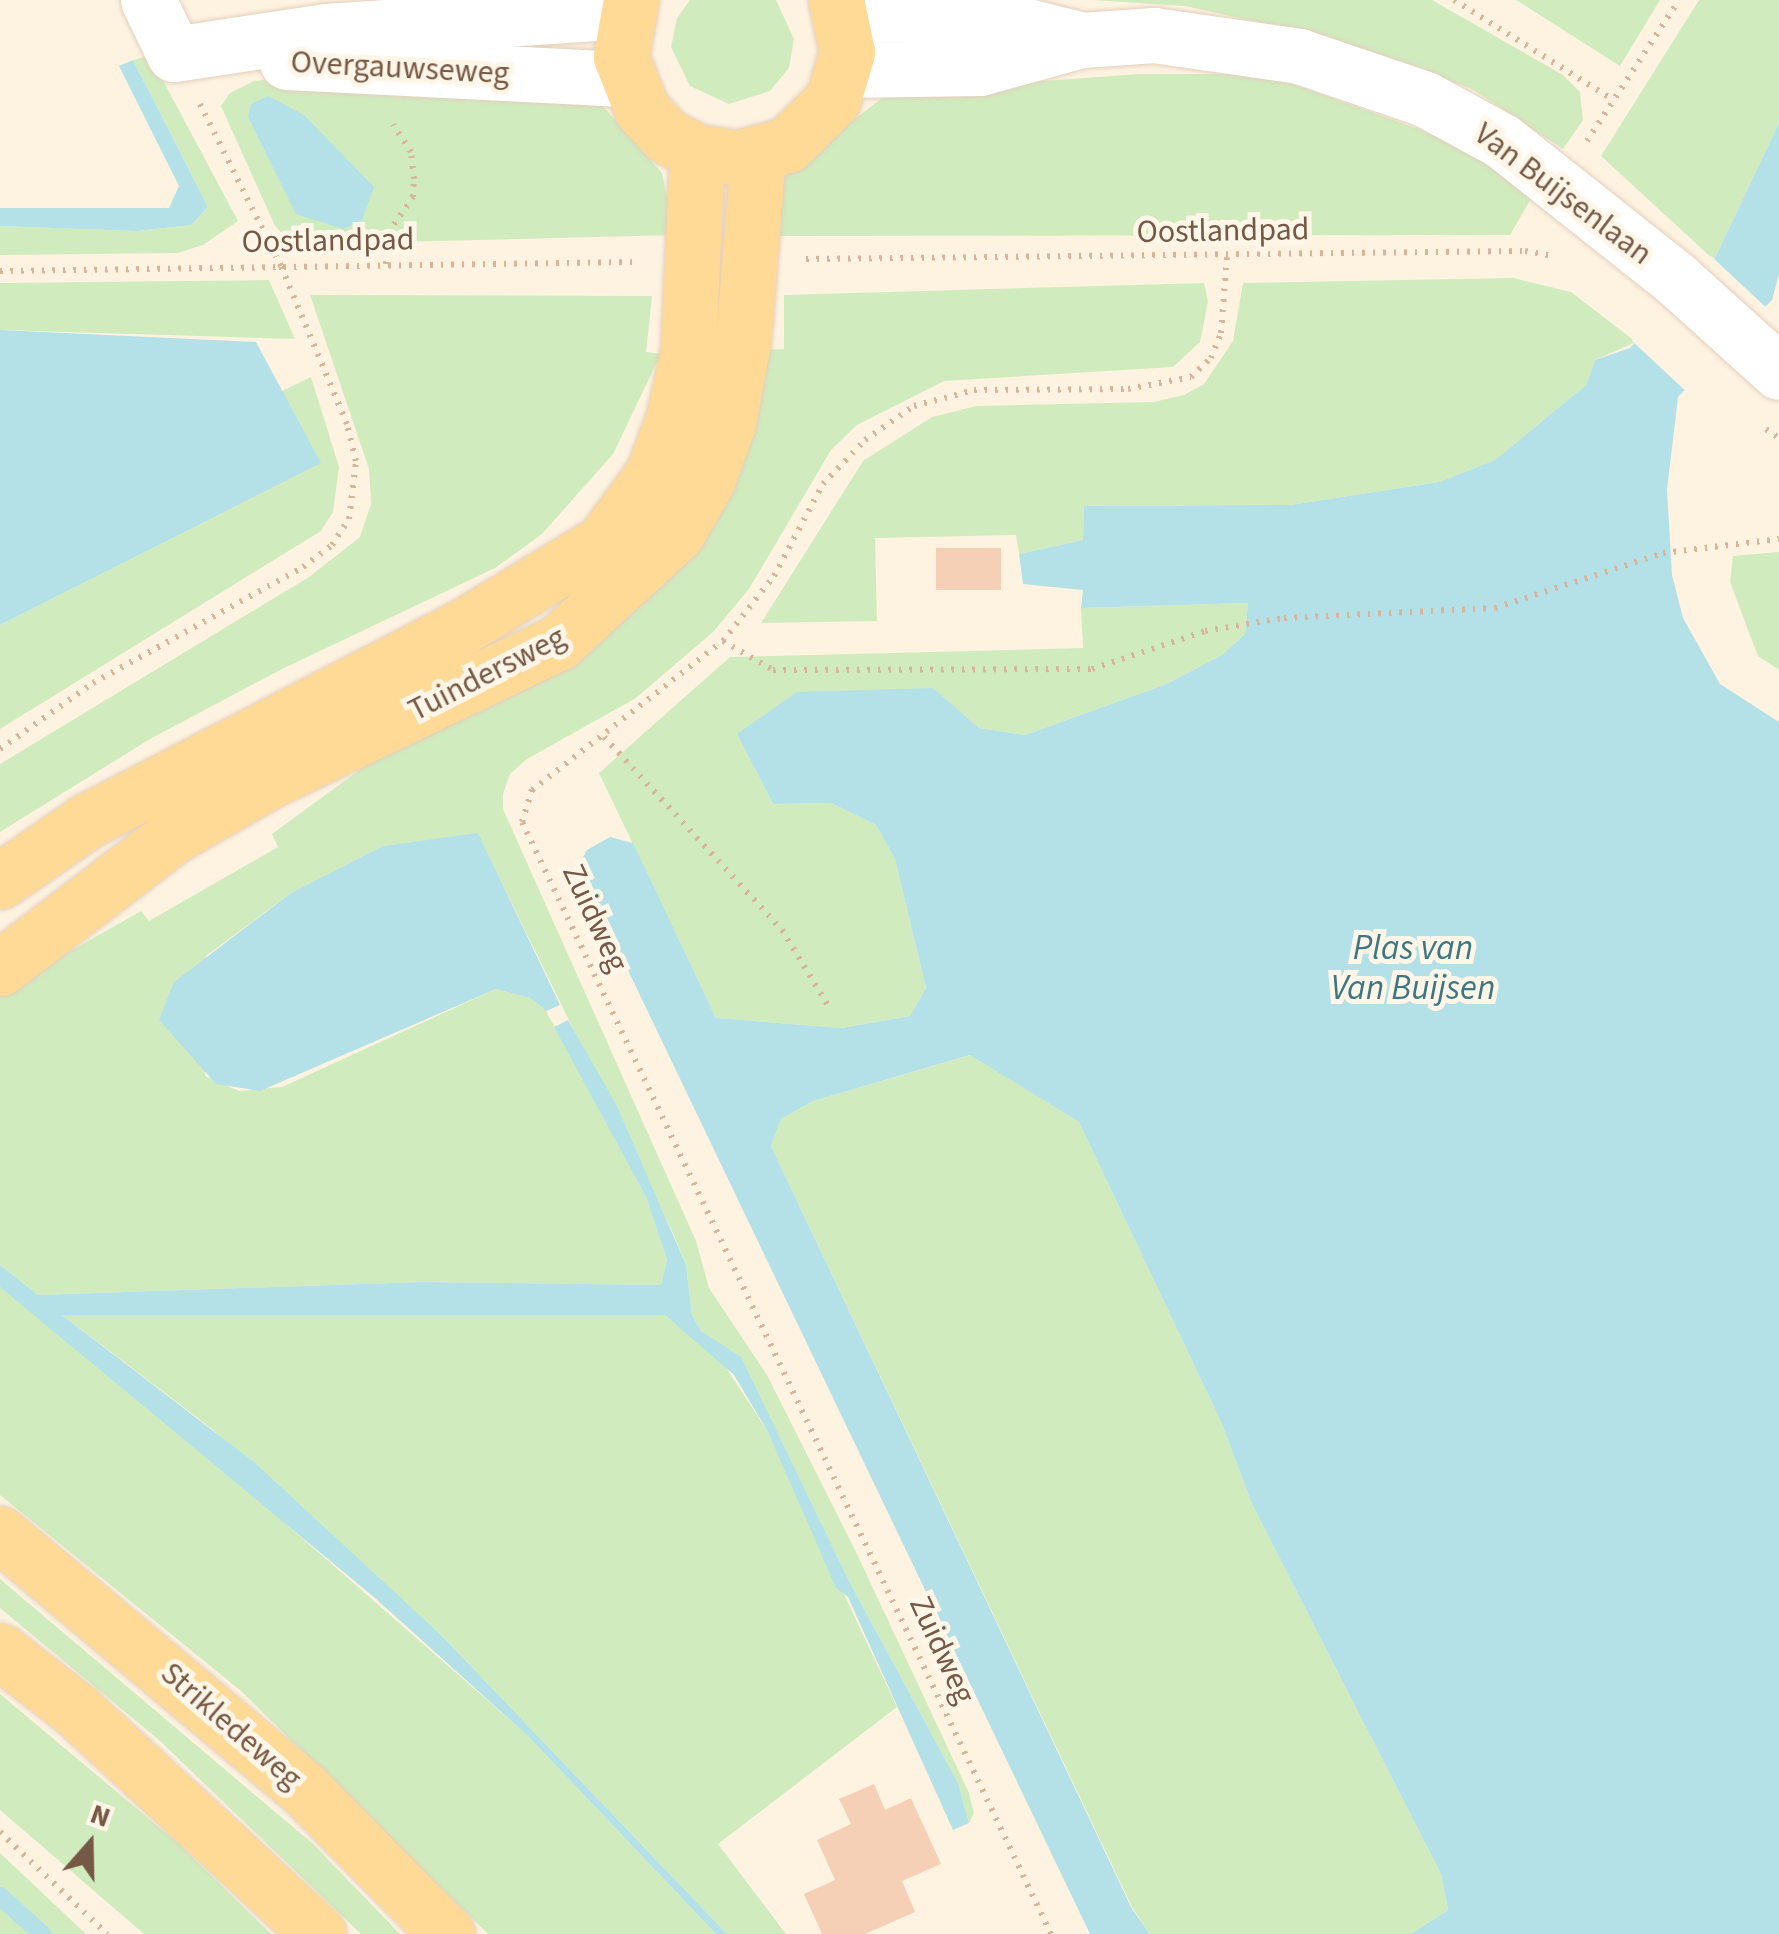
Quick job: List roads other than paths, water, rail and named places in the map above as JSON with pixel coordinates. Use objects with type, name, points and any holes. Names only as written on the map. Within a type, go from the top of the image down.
[{"type":"main road","points":[[628,6],[626,79],[642,110],[666,136],[698,152],[758,155],[813,126],[844,70],[839,8]]},
{"type":"main road","name":"Tuindersweg","points":[[0,881],[87,821],[461,628],[603,542],[653,474],[674,417],[688,351],[698,152]]},
{"type":"main road","name":"Tuindersweg","points":[[0,968],[174,835],[272,779],[559,642],[677,533],[707,481],[728,422],[743,341],[758,155]]},
{"type":"main road","name":"Strikledeweg","points":[[0,1534],[304,1790],[448,1934]]},
{"type":"main road","points":[[0,1651],[76,1710],[318,1934]]},
{"type":"street","points":[[148,0],[174,54]]},
{"type":"street","name":"Overgauwseweg","points":[[174,54],[319,15],[628,6]]},
{"type":"street","name":"Van Buijsenlaan","points":[[839,8],[978,14],[1082,40]]},
{"type":"street","name":"Van Buijsenlaan","points":[[844,70],[980,68],[1082,40],[1154,35],[1299,56],[1425,99],[1561,184],[1675,278],[1764,359]]},
{"type":"street","name":"Overgauwseweg","points":[[174,54],[626,79]]},
{"type":"water","points":[[133,60],[208,207],[191,225],[137,231],[0,226],[0,208],[169,208],[179,186],[119,66]]},
{"type":"water","points":[[268,96],[304,115],[374,187],[362,220],[343,229],[296,214],[248,117],[251,104]]},
{"type":"water","name":"Plas van Van Buijsen","points":[[1779,123],[1779,274],[1772,300],[1678,397],[1667,490],[1672,575],[1683,618],[1720,684],[1779,722],[1779,1934],[1411,1934],[1448,1910],[1441,1874],[1252,1504],[1222,1424],[1079,1122],[970,1055],[813,1101],[781,1119],[771,1146],[1132,1909],[1150,1934],[1090,1934],[578,866],[587,850],[610,837],[633,843],[716,1018],[841,1028],[910,1016],[926,988],[895,859],[876,825],[831,803],[773,804],[737,734],[797,692],[933,688],[979,728],[1025,735],[1164,685],[1222,655],[1245,634],[1248,603],[1081,608],[1083,590],[1023,584],[1019,554],[1083,540],[1084,506],[1290,505],[1439,482],[1495,460],[1586,385],[1595,360],[1630,348],[1714,260]]},
{"type":"water","points":[[0,330],[256,342],[321,463],[0,625]]},
{"type":"water","points":[[478,833],[560,1005],[546,1011],[530,998],[496,989],[260,1091],[216,1084],[159,1020],[174,982],[291,893],[383,846]]},
{"type":"water","points":[[568,1020],[616,1104],[686,1265],[692,1315],[701,1331],[741,1357],[850,1583],[958,1783],[969,1823],[953,1830],[848,1597],[836,1588],[768,1432],[734,1375],[665,1315],[62,1315],[255,1463],[442,1636],[727,1934],[716,1934],[527,1735],[375,1598],[0,1287],[0,1265],[38,1295],[420,1282],[661,1285],[667,1260],[646,1197],[554,1027]]},
{"type":"waterway","points":[[0,1896],[42,1934]]}]
